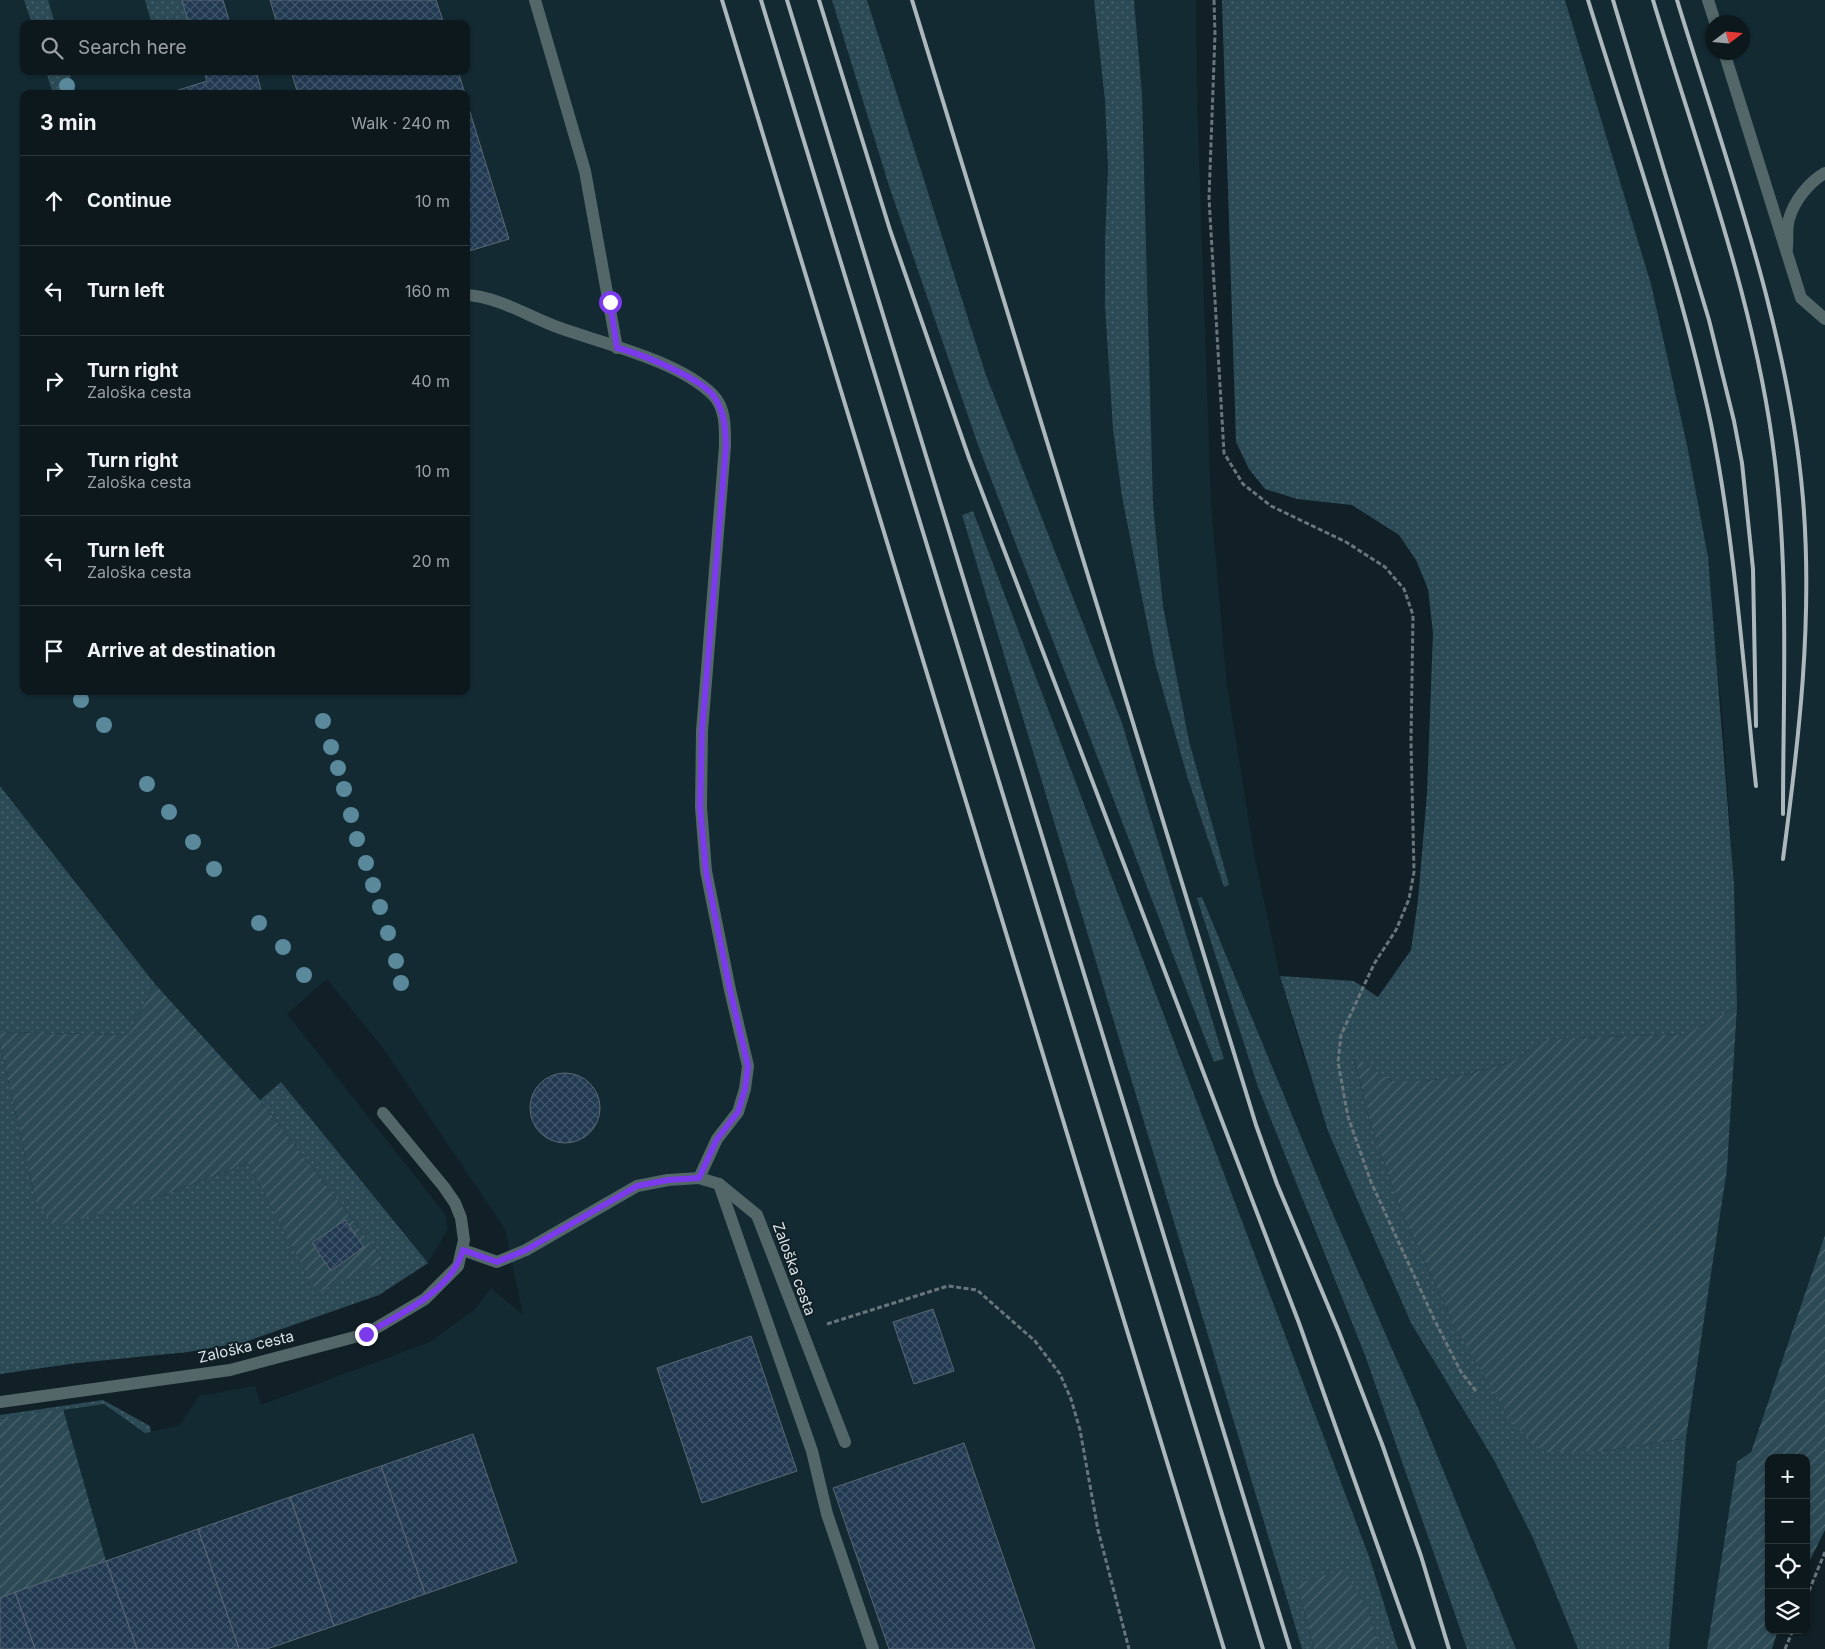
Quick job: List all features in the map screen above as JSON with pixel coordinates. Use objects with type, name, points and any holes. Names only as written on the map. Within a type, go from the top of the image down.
[{"type":"street","points":[[535,0],[585,171],[617,348]]},
{"type":"street","points":[[1708,0],[1713,15]]},
{"type":"street","points":[[1726,60],[1801,298],[1825,320]]},
{"type":"street","points":[[1787,258],[1788,220],[1800,196],[1825,172]]},
{"type":"street","points":[[470,296],[497,301],[558,327],[617,348],[637,353],[690,378],[714,396],[725,420],[726,446],[702,731],[700,807],[706,871],[730,990],[748,1066],[745,1089],[738,1112],[717,1139],[699,1178]]},
{"type":"street","name":"Zaloška cesta","points":[[0,1402],[230,1370],[366,1334],[425,1299],[458,1266],[463,1250],[461,1218],[455,1203],[383,1113]]},
{"type":"street","name":"Zaloška cesta","points":[[463,1250],[497,1262],[526,1250],[637,1186],[668,1180],[699,1178],[719,1184],[757,1215],[800,1332],[845,1442]]},
{"type":"street","points":[[719,1184],[812,1452],[827,1514],[874,1649]]},
{"type":"path","points":[[1214,0],[1215,34],[1209,198],[1224,453],[1243,484],[1271,506],[1346,542],[1385,567],[1404,589],[1413,615],[1411,741],[1414,872],[1409,899],[1396,930],[1374,964],[1341,1035],[1338,1062],[1348,1117],[1371,1182],[1434,1319],[1461,1372],[1476,1391]]},
{"type":"path","points":[[800,1332],[948,1286],[977,1290],[1035,1341],[1060,1374],[1071,1399],[1080,1430],[1098,1530],[1129,1649]]},
{"type":"path","points":[[1810,1589],[1825,1552]]},
{"type":"path","points":[[1785,1649],[1791,1634]]},
{"type":"shaded area","points":[[0,0],[832,0],[889,186],[978,445],[1215,1062],[1224,1059],[1122,723],[986,375],[867,0],[1094,0],[1105,101],[1108,168],[1105,307],[1113,429],[1122,497],[1155,663],[1188,779],[1224,886],[1228,885],[1189,741],[1163,606],[1153,504],[1142,94],[1134,0],[1196,0],[1197,100],[1211,505],[1227,686],[1255,859],[1280,976],[1303,1056],[1359,1204],[1411,1323],[1494,1460],[1533,1538],[1578,1649],[1516,1649],[1418,1408],[1333,1214],[1202,897],[1311,1222],[1366,1358],[1467,1649],[1398,1649],[1370,1559],[973,511],[962,515],[1302,1649],[0,1649],[0,1598],[106,1561],[63,1409],[105,1404],[145,1433],[180,1425],[199,1396],[255,1386],[261,1405],[430,1342],[475,1309],[491,1288],[523,1315],[505,1229],[383,1048],[327,979],[287,1014],[445,1214],[448,1229],[428,1263],[281,1082],[260,1100],[155,984],[0,786]]},
{"type":"shaded area","points":[[24,0],[48,0],[54,20],[31,20]]},
{"type":"shaded area","points":[[145,0],[182,0],[188,20],[151,20]]},
{"type":"shaded area","points":[[832,0],[867,0],[986,375],[1122,723],[1224,1059],[1214,1062],[978,445],[889,186]]},
{"type":"shaded area","points":[[1094,0],[1134,0],[1142,94],[1153,504],[1163,606],[1189,741],[1229,885],[1224,887],[1188,779],[1155,663],[1122,497],[1113,429],[1105,307],[1108,168],[1105,101]]},
{"type":"shaded area","points":[[1222,0],[1565,0],[1651,284],[1687,445],[1708,557],[1734,885],[1737,1007],[1686,1034],[1548,1039],[1511,1062],[1468,1074],[1426,1081],[1392,1081],[1354,1058],[1369,1119],[1401,1211],[1455,1327],[1603,1451],[1686,1438],[1669,1649],[1578,1649],[1533,1538],[1494,1460],[1411,1323],[1328,1131],[1280,976],[1354,981],[1378,997],[1411,950],[1418,900],[1427,794],[1433,633],[1428,589],[1416,560],[1399,535],[1352,505],[1297,499],[1265,489],[1249,469],[1236,442]]},
{"type":"shaded area","points":[[1565,0],[1825,0],[1825,1235],[1750,1453],[1737,1462],[1707,1649],[1669,1649],[1686,1438],[1727,1169],[1737,1007],[1734,885],[1722,709],[1687,445],[1651,284]]},
{"type":"shaded area","points":[[47,75],[70,75],[75,90],[52,90]]},
{"type":"shaded area","points":[[973,511],[1370,1559],[1398,1649],[1379,1649],[1369,1610],[1297,1584],[1314,1649],[1302,1649],[962,515]]},
{"type":"shaded area","points":[[0,786],[155,984],[128,1035],[0,1032]]},
{"type":"shaded area","points":[[1202,897],[1333,1214],[1418,1408],[1516,1649],[1467,1649],[1366,1358],[1258,1087],[1197,898]]},
{"type":"shaded area","points":[[155,984],[260,1100],[384,1260],[317,1293],[248,1163],[156,1198],[55,1226],[36,1202],[0,1045],[0,1032],[128,1035]]},
{"type":"shaded area","points":[[1737,1007],[1727,1169],[1686,1438],[1603,1451],[1545,1452],[1515,1426],[1455,1327],[1401,1211],[1369,1119],[1354,1057],[1392,1081],[1426,1081],[1468,1074],[1511,1062],[1548,1039],[1686,1034]]},
{"type":"shaded area","points":[[0,1045],[36,1202],[156,1198],[248,1163],[317,1292],[384,1260],[260,1100],[281,1082],[428,1263],[379,1295],[245,1342],[188,1352],[77,1363],[0,1374]]},
{"type":"shaded area","points":[[1825,1235],[1825,1530],[1810,1560],[1810,1454],[1765,1454],[1765,1634],[1777,1634],[1772,1649],[1707,1649],[1737,1462],[1751,1452]]},
{"type":"shaded area","points":[[103,1400],[150,1426],[151,1432],[145,1433],[104,1404],[0,1419],[0,1415]]},
{"type":"shaded area","points":[[63,1409],[106,1561],[0,1598],[0,1419]]},
{"type":"shaded area","points":[[1342,1570],[1369,1610],[1379,1649],[1314,1649],[1297,1584]]},
{"type":"building","points":[[182,0],[223,0],[229,20],[188,20]]},
{"type":"building","points":[[270,0],[436,0],[443,20],[276,20]]},
{"type":"building","points":[[205,75],[257,75],[261,90],[179,90],[207,81]]},
{"type":"building","points":[[292,75],[459,75],[464,90],[297,90]]},
{"type":"building","points":[[470,112],[509,239],[470,251]]},
{"type":"building","points":[[565,1073],[584,1079],[594,1089],[600,1108],[594,1127],[584,1137],[565,1143],[546,1137],[536,1127],[530,1108],[536,1089],[546,1079]]},
{"type":"building","points":[[345,1220],[364,1247],[331,1271],[312,1243]]},
{"type":"building","points":[[933,1309],[954,1371],[914,1384],[893,1322]]},
{"type":"building","points":[[751,1336],[797,1471],[702,1503],[657,1368]]},
{"type":"building","points":[[473,1434],[517,1562],[425,1594],[381,1466]]},
{"type":"building","points":[[964,1443],[1035,1649],[889,1649],[833,1488]]},
{"type":"building","points":[[381,1466],[425,1594],[334,1626],[290,1497]]},
{"type":"building","points":[[290,1497],[334,1626],[267,1649],[239,1649],[198,1529]]},
{"type":"building","points":[[198,1529],[239,1649],[137,1649],[106,1561]]},
{"type":"building","points":[[106,1561],[137,1649],[35,1649],[15,1592]]},
{"type":"building","points":[[15,1592],[35,1649],[0,1649],[0,1598]]},
{"type":"railway","points":[[722,0],[1224,1649]]},
{"type":"railway","points":[[761,0],[1263,1649]]},
{"type":"railway","points":[[787,0],[1290,1649]]},
{"type":"railway","points":[[819,0],[890,230],[969,458],[1299,1323],[1414,1649]]},
{"type":"railway","points":[[912,0],[1256,1125],[1277,1184],[1339,1332],[1382,1444],[1421,1556],[1449,1649]]},
{"type":"railway","points":[[1588,0],[1670,264],[1699,371],[1711,424],[1732,559],[1756,786]]},
{"type":"railway","points":[[1613,0],[1709,320],[1734,421],[1742,463],[1753,569],[1756,726]]},
{"type":"railway","points":[[1653,0],[1721,218],[1751,328],[1772,439],[1778,485],[1783,579],[1783,814]]},
{"type":"railway","points":[[1677,0],[1753,247],[1770,310],[1796,436],[1806,544],[1805,634],[1799,724],[1783,859]]},
{"type":"route","points":[[366,1334],[425,1299],[458,1266],[463,1250],[497,1262],[526,1250],[637,1186],[668,1180],[699,1178],[717,1139],[738,1112],[745,1089],[748,1066],[730,990],[706,871],[700,807],[702,731],[711,598],[726,446],[725,420],[714,396],[690,378],[637,353],[617,348],[610,302]]}]
